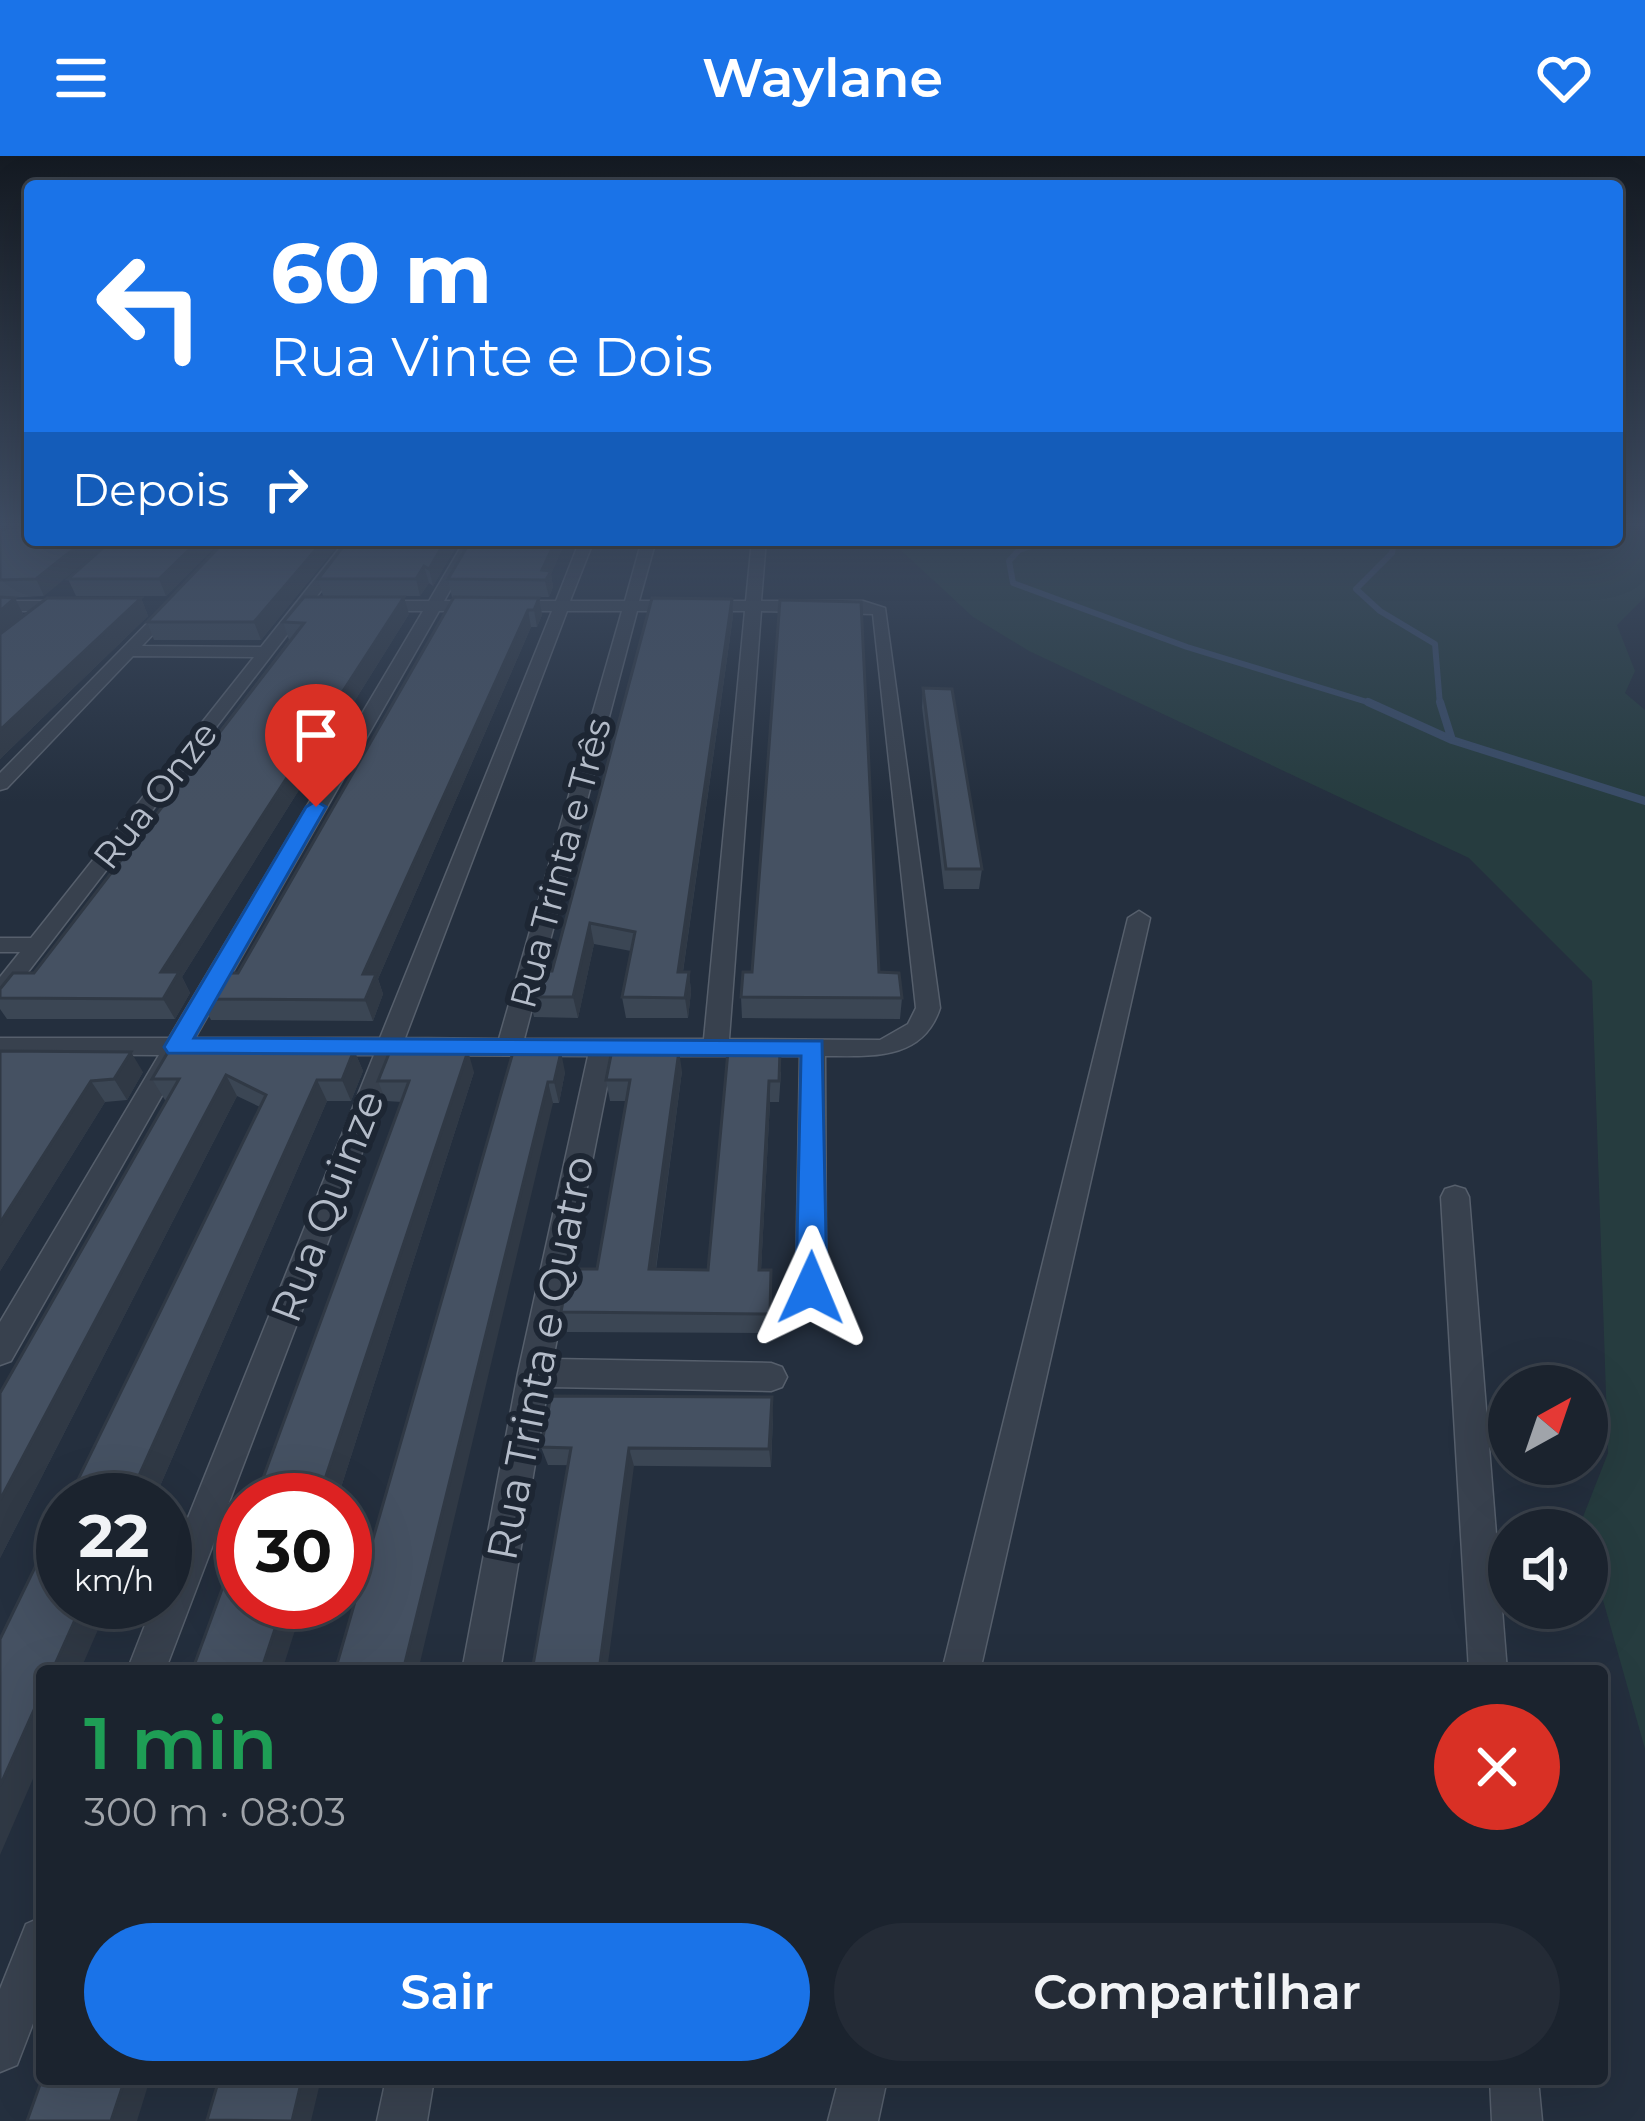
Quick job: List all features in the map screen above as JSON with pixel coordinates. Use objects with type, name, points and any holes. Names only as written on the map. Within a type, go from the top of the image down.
[{"type":"street","points":[[0,784],[160,619]]},
{"type":"street","name":"Rua Onze","points":[[0,993],[292,619]]},
{"type":"street","points":[[0,1351],[425,619]]},
{"type":"street","name":"Rua Quinze","points":[[148,1665],[557,619]]},
{"type":"street","name":"Rua Trinta e Três","points":[[509,1047],[628,619]]},
{"type":"street","points":[[716,1046],[752,619]]},
{"type":"street","points":[[0,1046],[880,1048],[898,1043],[925,1022],[928,1008],[882,619]]},
{"type":"street","points":[[129,651],[266,652]]},
{"type":"street","points":[[962,1665],[1139,918]]},
{"type":"street","points":[[0,945],[38,945]]},
{"type":"street","name":"Rua Trinta e Quatro","points":[[483,1665],[534,1373],[602,1046]]},
{"type":"street","points":[[811,1288],[813,1047]]},
{"type":"street","points":[[1455,1197],[1488,1665]]},
{"type":"street","points":[[534,1373],[771,1377]]},
{"type":"street","points":[[0,2048],[36,1955]]},
{"type":"street","points":[[402,2121],[409,2085]]},
{"type":"street","points":[[853,2121],[862,2085]]},
{"type":"street","points":[[1514,2085],[1517,2121]]},
{"type":"green space","points":[[976,619],[1623,619],[1617,625],[1635,671],[1625,693],[1645,710],[1645,1749],[1608,1618],[1608,1509],[1586,1509],[1595,1485],[1608,1485],[1608,1365],[1592,981],[1469,858],[1029,651]]},
{"type":"building","points":[[20,619],[119,619],[0,730],[0,634]]},
{"type":"building","points":[[150,619],[257,619],[254,622],[147,622]]},
{"type":"building","points":[[390,619],[161,972],[179,972],[163,999],[0,998],[0,989],[13,973],[34,973],[304,623],[283,622]]},
{"type":"building","points":[[442,619],[524,619],[363,974],[376,974],[365,1000],[200,999],[215,973],[238,973]]},
{"type":"building","points":[[646,619],[729,619],[678,972],[689,972],[685,998],[622,997],[635,932],[590,923],[573,997],[529,997],[536,971],[552,971]]},
{"type":"building","points":[[779,619],[862,619],[879,972],[899,973],[902,998],[741,997],[743,972],[752,972]]},
{"type":"building","points":[[923,688],[952,689],[982,869],[946,869]]},
{"type":"building","points":[[354,1050],[342,1080],[317,1080],[140,1473],[81,1473],[266,1095],[226,1075],[0,1500],[0,1393],[179,1079],[152,1079],[168,1052]]},
{"type":"building","points":[[612,1050],[679,1051],[649,1269],[708,1270],[728,1051],[780,1051],[779,1081],[769,1081],[759,1270],[771,1270],[770,1314],[561,1312],[569,1269],[597,1269],[630,1080],[606,1080]]},
{"type":"building","points":[[0,1051],[131,1052],[114,1079],[91,1081],[0,1223]]},
{"type":"building","points":[[390,1051],[468,1051],[327,1473],[265,1473],[409,1081],[378,1081]]},
{"type":"building","points":[[513,1052],[561,1052],[554,1082],[548,1082],[404,1665],[337,1665],[347,1629],[372,1629],[372,1542]]},
{"type":"building","points":[[551,1396],[772,1397],[769,1449],[629,1448],[600,1665],[533,1665],[571,1448],[541,1447]]},
{"type":"building","points":[[36,1565],[36,1629],[71,1629],[55,1665],[36,1665],[36,1705],[0,1786],[0,1639]]},
{"type":"building","points":[[216,1606],[216,1629],[275,1629],[263,1665],[194,1665]]},
{"type":"building","points":[[40,2085],[123,2085],[111,2121],[27,2121]]},
{"type":"building","points":[[217,2085],[301,2085],[292,2121],[207,2120]]},
{"type":"waterway","points":[[1110,619],[1370,703]]},
{"type":"waterway","points":[[1393,619],[1435,644],[1440,705]]},
{"type":"waterway","points":[[1440,702],[1452,740]]},
{"type":"waterway","points":[[1370,703],[1377,705]]},
{"type":"waterway","points":[[1370,703],[1452,740]]},
{"type":"waterway","points":[[1452,740],[1645,801]]},
{"type":"route","points":[[316,807],[177,1047],[813,1047],[811,1288]]}]
